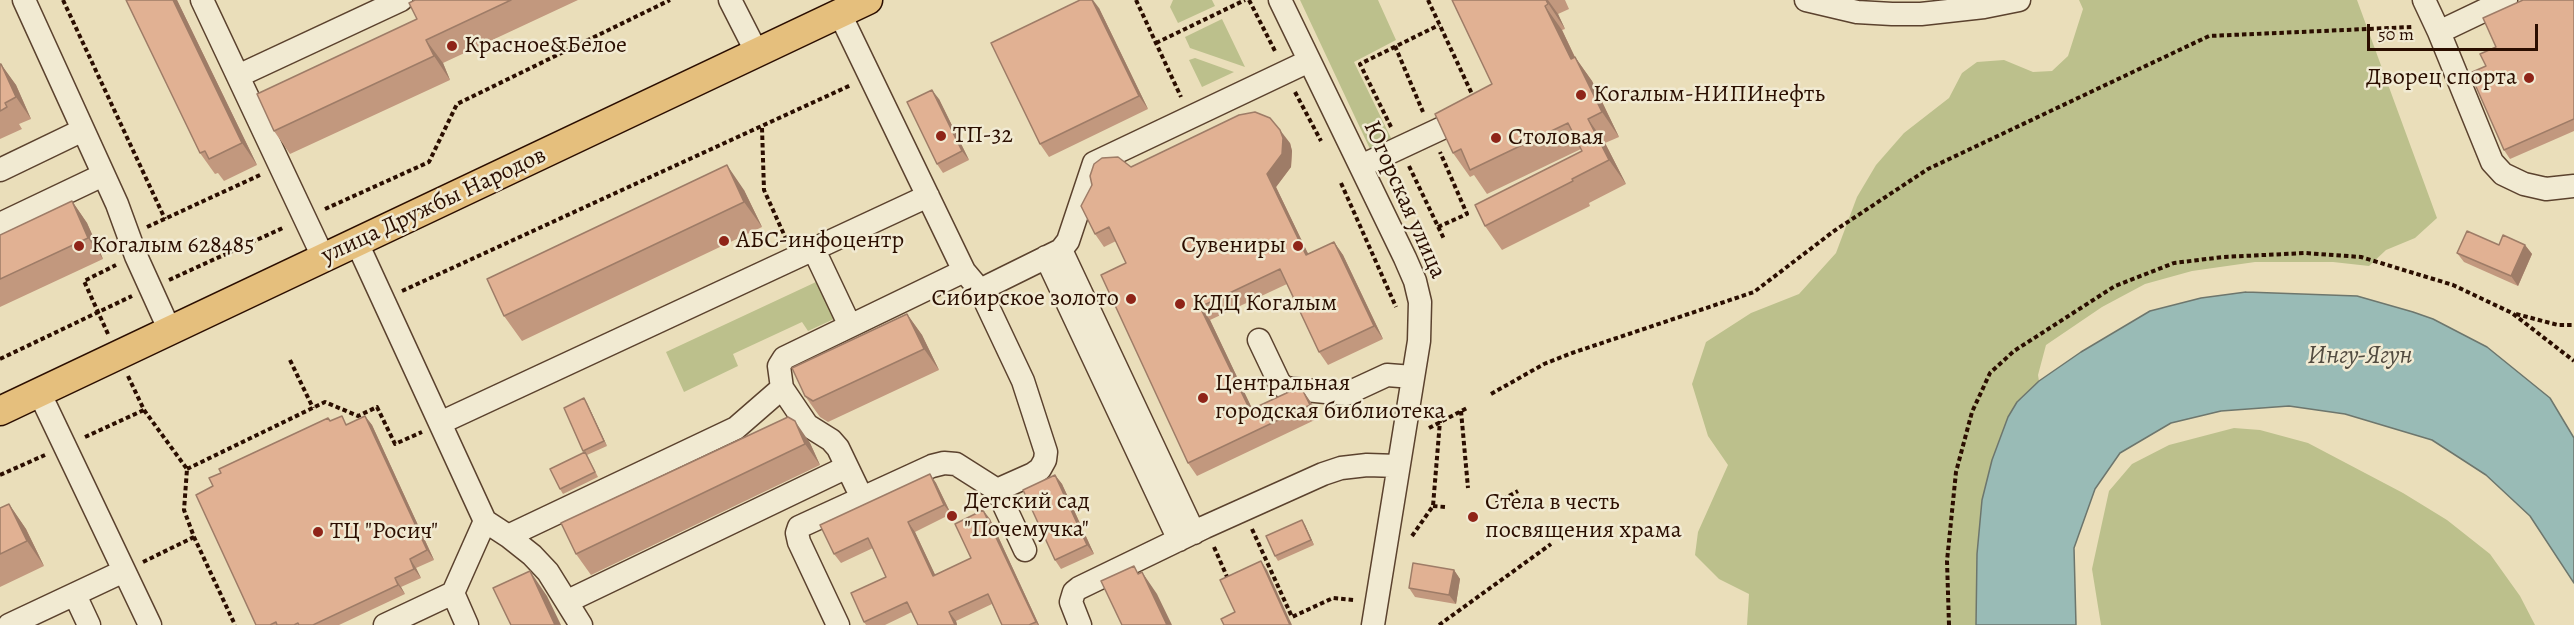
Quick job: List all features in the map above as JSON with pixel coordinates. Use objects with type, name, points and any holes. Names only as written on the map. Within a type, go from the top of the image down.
[{"type":"main road","name":"улица Дружбы Народов","points":[[0,411],[868,0]]},
{"type":"street","points":[[24,0],[104,175],[149,288],[170,331]]},
{"type":"street","points":[[202,0],[324,259]]},
{"type":"street","points":[[238,75],[401,0]]},
{"type":"street","points":[[730,0],[757,53]]},
{"type":"street","name":"Югорская улица","points":[[1280,0],[1289,10],[1310,61],[1405,258],[1417,288],[1420,323],[1413,377],[1373,625]]},
{"type":"street","points":[[1806,0],[1857,12],[1892,14],[1921,14],[1984,7],[2019,0]]},
{"type":"street","points":[[2424,0],[2492,162],[2503,174],[2524,184],[2546,189],[2574,186]]},
{"type":"street","points":[[2439,32],[2506,0]]},
{"type":"street","points":[[840,14],[964,270],[980,290],[1023,381],[1046,452],[1040,469],[997,490]]},
{"type":"street","points":[[980,290],[1054,254],[1068,242],[1094,163],[1310,61]]},
{"type":"street","points":[[1361,166],[1479,110]]},
{"type":"street","points":[[0,170],[83,130]]},
{"type":"street","points":[[0,224],[104,175]]},
{"type":"street","points":[[440,423],[928,196]]},
{"type":"street","points":[[357,243],[485,521],[532,555],[548,572],[568,601],[580,625]]},
{"type":"street","points":[[804,254],[850,326]]},
{"type":"street","points":[[1054,254],[1193,533]]},
{"type":"street","points":[[862,498],[838,448],[831,440],[807,425],[783,388],[779,366],[784,358],[964,270]]},
{"type":"street","points":[[1259,340],[1279,382],[1285,388],[1346,394],[1388,375],[1413,377]]},
{"type":"street","points":[[508,536],[736,428],[783,388]]},
{"type":"street","points":[[39,392],[150,625]]},
{"type":"street","points":[[838,625],[799,542],[797,533],[800,527],[932,466],[944,462],[956,464],[997,490],[1024,550]]},
{"type":"street","points":[[1080,625],[1071,602],[1074,592],[1193,533],[1341,468],[1367,465],[1398,466]]},
{"type":"street","points":[[568,601],[847,467]]},
{"type":"street","points":[[385,625],[453,593],[485,521]]},
{"type":"street","points":[[9,625],[124,571]]},
{"type":"street","points":[[453,593],[467,625]]},
{"type":"street","points":[[75,595],[89,625]]},
{"type":"path","points":[[63,0],[165,219]]},
{"type":"path","points":[[0,359],[149,288],[429,162],[457,104],[670,0]]},
{"type":"path","points":[[1136,0],[1190,116]]},
{"type":"path","points":[[1156,43],[1247,0],[1326,149]]},
{"type":"path","points":[[1428,0],[1479,110]]},
{"type":"path","points":[[1360,64],[1439,25]]},
{"type":"path","points":[[1491,394],[1544,364],[1562,357],[1754,292],[1834,231],[1928,169],[2209,36],[2413,27]]},
{"type":"path","points":[[1395,46],[1467,214],[1438,227]]},
{"type":"path","points":[[383,300],[870,76]]},
{"type":"path","points":[[762,127],[764,190],[804,254]]},
{"type":"path","points":[[235,625],[194,537],[184,510],[187,470],[144,410],[84,280],[165,219],[280,166]]},
{"type":"path","points":[[1339,179],[1398,315]]},
{"type":"path","points":[[1949,625],[1947,561],[1956,472],[1971,412],[1990,373],[2014,351],[2115,286],[2174,263],[2223,257],[2305,253],[2361,257],[2453,285],[2512,313],[2558,325],[2574,325]]},
{"type":"path","points":[[2512,313],[2574,361]]},
{"type":"path","points":[[291,360],[313,408]]},
{"type":"path","points":[[187,470],[325,402],[358,416],[377,407],[396,444],[440,423]]},
{"type":"path","points":[[1429,428],[1467,408]]},
{"type":"path","points":[[1461,411],[1468,488]]},
{"type":"path","points":[[1412,536],[1433,506],[1440,422]]},
{"type":"path","points":[[1496,503],[1518,490]]},
{"type":"path","points":[[1433,506],[1445,507]]},
{"type":"path","points":[[1244,510],[1293,617],[1334,598],[1355,600]]},
{"type":"path","points":[[1193,533],[1229,582],[1239,577]]},
{"type":"path","points":[[124,571],[194,537]]},
{"type":"path","points":[[1439,625],[1551,544]]},
{"type":"path","points":[[1258,568],[1268,564]]},
{"type":"green space","points":[[1173,0],[1212,0],[1215,6],[1178,23],[1170,7]]},
{"type":"green space","points":[[1300,0],[1378,0],[1396,40],[1354,62],[1391,138],[1370,149]]},
{"type":"green space","points":[[2079,0],[2357,0],[2437,218],[2415,238],[2386,250],[2369,266],[2333,262],[2255,262],[2192,271],[2145,284],[2102,307],[2046,345],[2038,375],[2039,381],[2017,402],[2008,417],[1992,460],[1982,500],[1977,554],[1976,625],[1747,625],[1749,594],[1719,579],[1695,555],[1698,532],[1728,465],[1708,436],[1692,384],[1706,342],[1751,313],[1799,294],[1836,253],[1857,197],[1876,165],[1904,133],[1949,98],[1962,73],[1977,62],[2004,60],[2033,72],[2052,71],[2068,56],[2083,9]]},
{"type":"green space","points":[[1222,19],[1245,67],[1190,48],[1185,37]]},
{"type":"green space","points":[[1195,58],[1234,72],[1202,87],[1189,60]]},
{"type":"green space","points":[[816,282],[834,319],[808,331],[802,322],[733,354],[738,366],[684,392],[666,352]]},
{"type":"green space","points":[[2234,428],[2260,430],[2308,443],[2403,493],[2447,520],[2490,554],[2520,596],[2535,625],[2101,625],[2092,569],[2109,491],[2132,464],[2169,445]]},
{"type":"water","name":"Ингу-Ягун","points":[[2246,292],[2357,296],[2413,312],[2433,319],[2487,347],[2550,398],[2574,438],[2574,583],[2530,516],[2486,475],[2432,440],[2345,414],[2289,406],[2221,411],[2171,423],[2120,453],[2095,489],[2074,548],[2076,625],[1976,625],[1977,554],[1982,500],[1992,460],[2008,417],[2017,402],[2039,381],[2081,352],[2150,311],[2201,298]]},
{"type":"building","points":[[126,0],[173,0],[242,143],[209,159],[205,151],[200,153]]},
{"type":"building","points":[[415,0],[511,0],[426,40],[434,56],[274,131],[257,94],[417,19],[409,3]]},
{"type":"building","points":[[1080,0],[1092,0],[1139,96],[1040,144],[991,43]]},
{"type":"building","name":"Когалым-НИПИнефть","points":[[1452,0],[1546,0],[1548,4],[1545,6],[1571,59],[1575,57],[1602,112],[1588,119],[1609,160],[1485,226],[1475,205],[1582,151],[1568,123],[1470,170],[1461,149],[1453,153],[1435,114],[1492,84]]},
{"type":"building","name":"Дворец спорта","points":[[2523,0],[2574,0],[2574,119],[2504,150],[2470,73],[2486,66],[2480,54],[2496,47],[2483,18]]},
{"type":"building","points":[[0,64],[16,97],[5,103],[7,107],[0,111]]},
{"type":"building","name":"ТП-32","points":[[932,90],[962,151],[937,164],[907,102]]},
{"type":"building","name":"КДЦ Когалым","points":[[1255,112],[1270,118],[1280,130],[1283,138],[1282,154],[1267,174],[1306,255],[1334,242],[1374,326],[1319,352],[1280,269],[1200,307],[1250,410],[1293,390],[1303,391],[1310,405],[1188,463],[1101,275],[1126,263],[1109,227],[1095,234],[1081,206],[1092,185],[1090,176],[1094,164],[1102,158],[1118,157],[1131,167],[1239,115]]},
{"type":"building","points":[[727,165],[744,202],[504,316],[487,279]]},
{"type":"building","points":[[72,201],[88,238],[0,279],[0,235]]},
{"type":"building","points":[[2467,231],[2499,245],[2503,235],[2525,245],[2511,276],[2457,253]]},
{"type":"building","points":[[907,314],[924,349],[813,401],[805,396],[792,368]]},
{"type":"building","points":[[584,398],[604,441],[583,451],[564,408]]},
{"type":"building","name":"ТЦ \"Росич\"","points":[[342,416],[346,425],[365,416],[427,550],[410,559],[414,569],[395,578],[398,585],[313,625],[299,625],[298,623],[277,625],[276,622],[270,625],[256,625],[196,495],[213,486],[209,478],[221,473],[219,469],[328,418],[330,421]]},
{"type":"building","points":[[788,417],[795,421],[805,444],[576,554],[561,523]]},
{"type":"building","points":[[585,452],[595,472],[560,489],[550,469]]},
{"type":"building","points":[[930,474],[944,505],[908,522],[933,576],[971,558],[955,524],[983,510],[1036,622],[1029,625],[1002,625],[988,594],[949,612],[955,625],[918,625],[907,602],[864,622],[851,593],[886,577],[868,538],[834,554],[820,525]]},
{"type":"building","points":[[1055,475],[1087,545],[1055,560],[1023,490]]},
{"type":"building","points":[[9,504],[27,541],[0,554],[0,508]]},
{"type":"building","points":[[1302,520],[1311,540],[1275,556],[1266,536]]},
{"type":"building","points":[[1261,561],[1290,625],[1224,625],[1221,619],[1235,612],[1220,580]]},
{"type":"building","points":[[1413,563],[1454,570],[1449,595],[1409,588]]},
{"type":"building","points":[[1134,566],[1138,574],[1142,572],[1167,625],[1122,625],[1101,581]]},
{"type":"building","points":[[530,571],[555,625],[511,625],[493,588]]},
{"type":"place","name":"Красное&Белое","points":[[452,46]]},
{"type":"place","name":"Дворец спорта","points":[[2529,78]]},
{"type":"place","name":"Когалым-НИПИнефть","points":[[1581,95]]},
{"type":"place","name":"ТП-32","points":[[941,136]]},
{"type":"place","name":"Столовая","points":[[1496,138]]},
{"type":"place","name":"АБС-инфоцентр","points":[[724,241]]},
{"type":"place","name":"Когалым 628485","points":[[79,246]]},
{"type":"place","name":"Сувениры","points":[[1298,246]]},
{"type":"place","name":"Сибирское золото","points":[[1131,299]]},
{"type":"place","name":"КДЦ Когалым","points":[[1180,304]]},
{"type":"place","name":"Центральная городская библиотека","points":[[1203,398]]},
{"type":"place","name":"Детский сад \"Почемучка\"","points":[[952,516]]},
{"type":"place","name":"Стела в честь посвящения храма","points":[[1473,517]]},
{"type":"place","name":"ТЦ \"Росич\"","points":[[318,532]]}]
